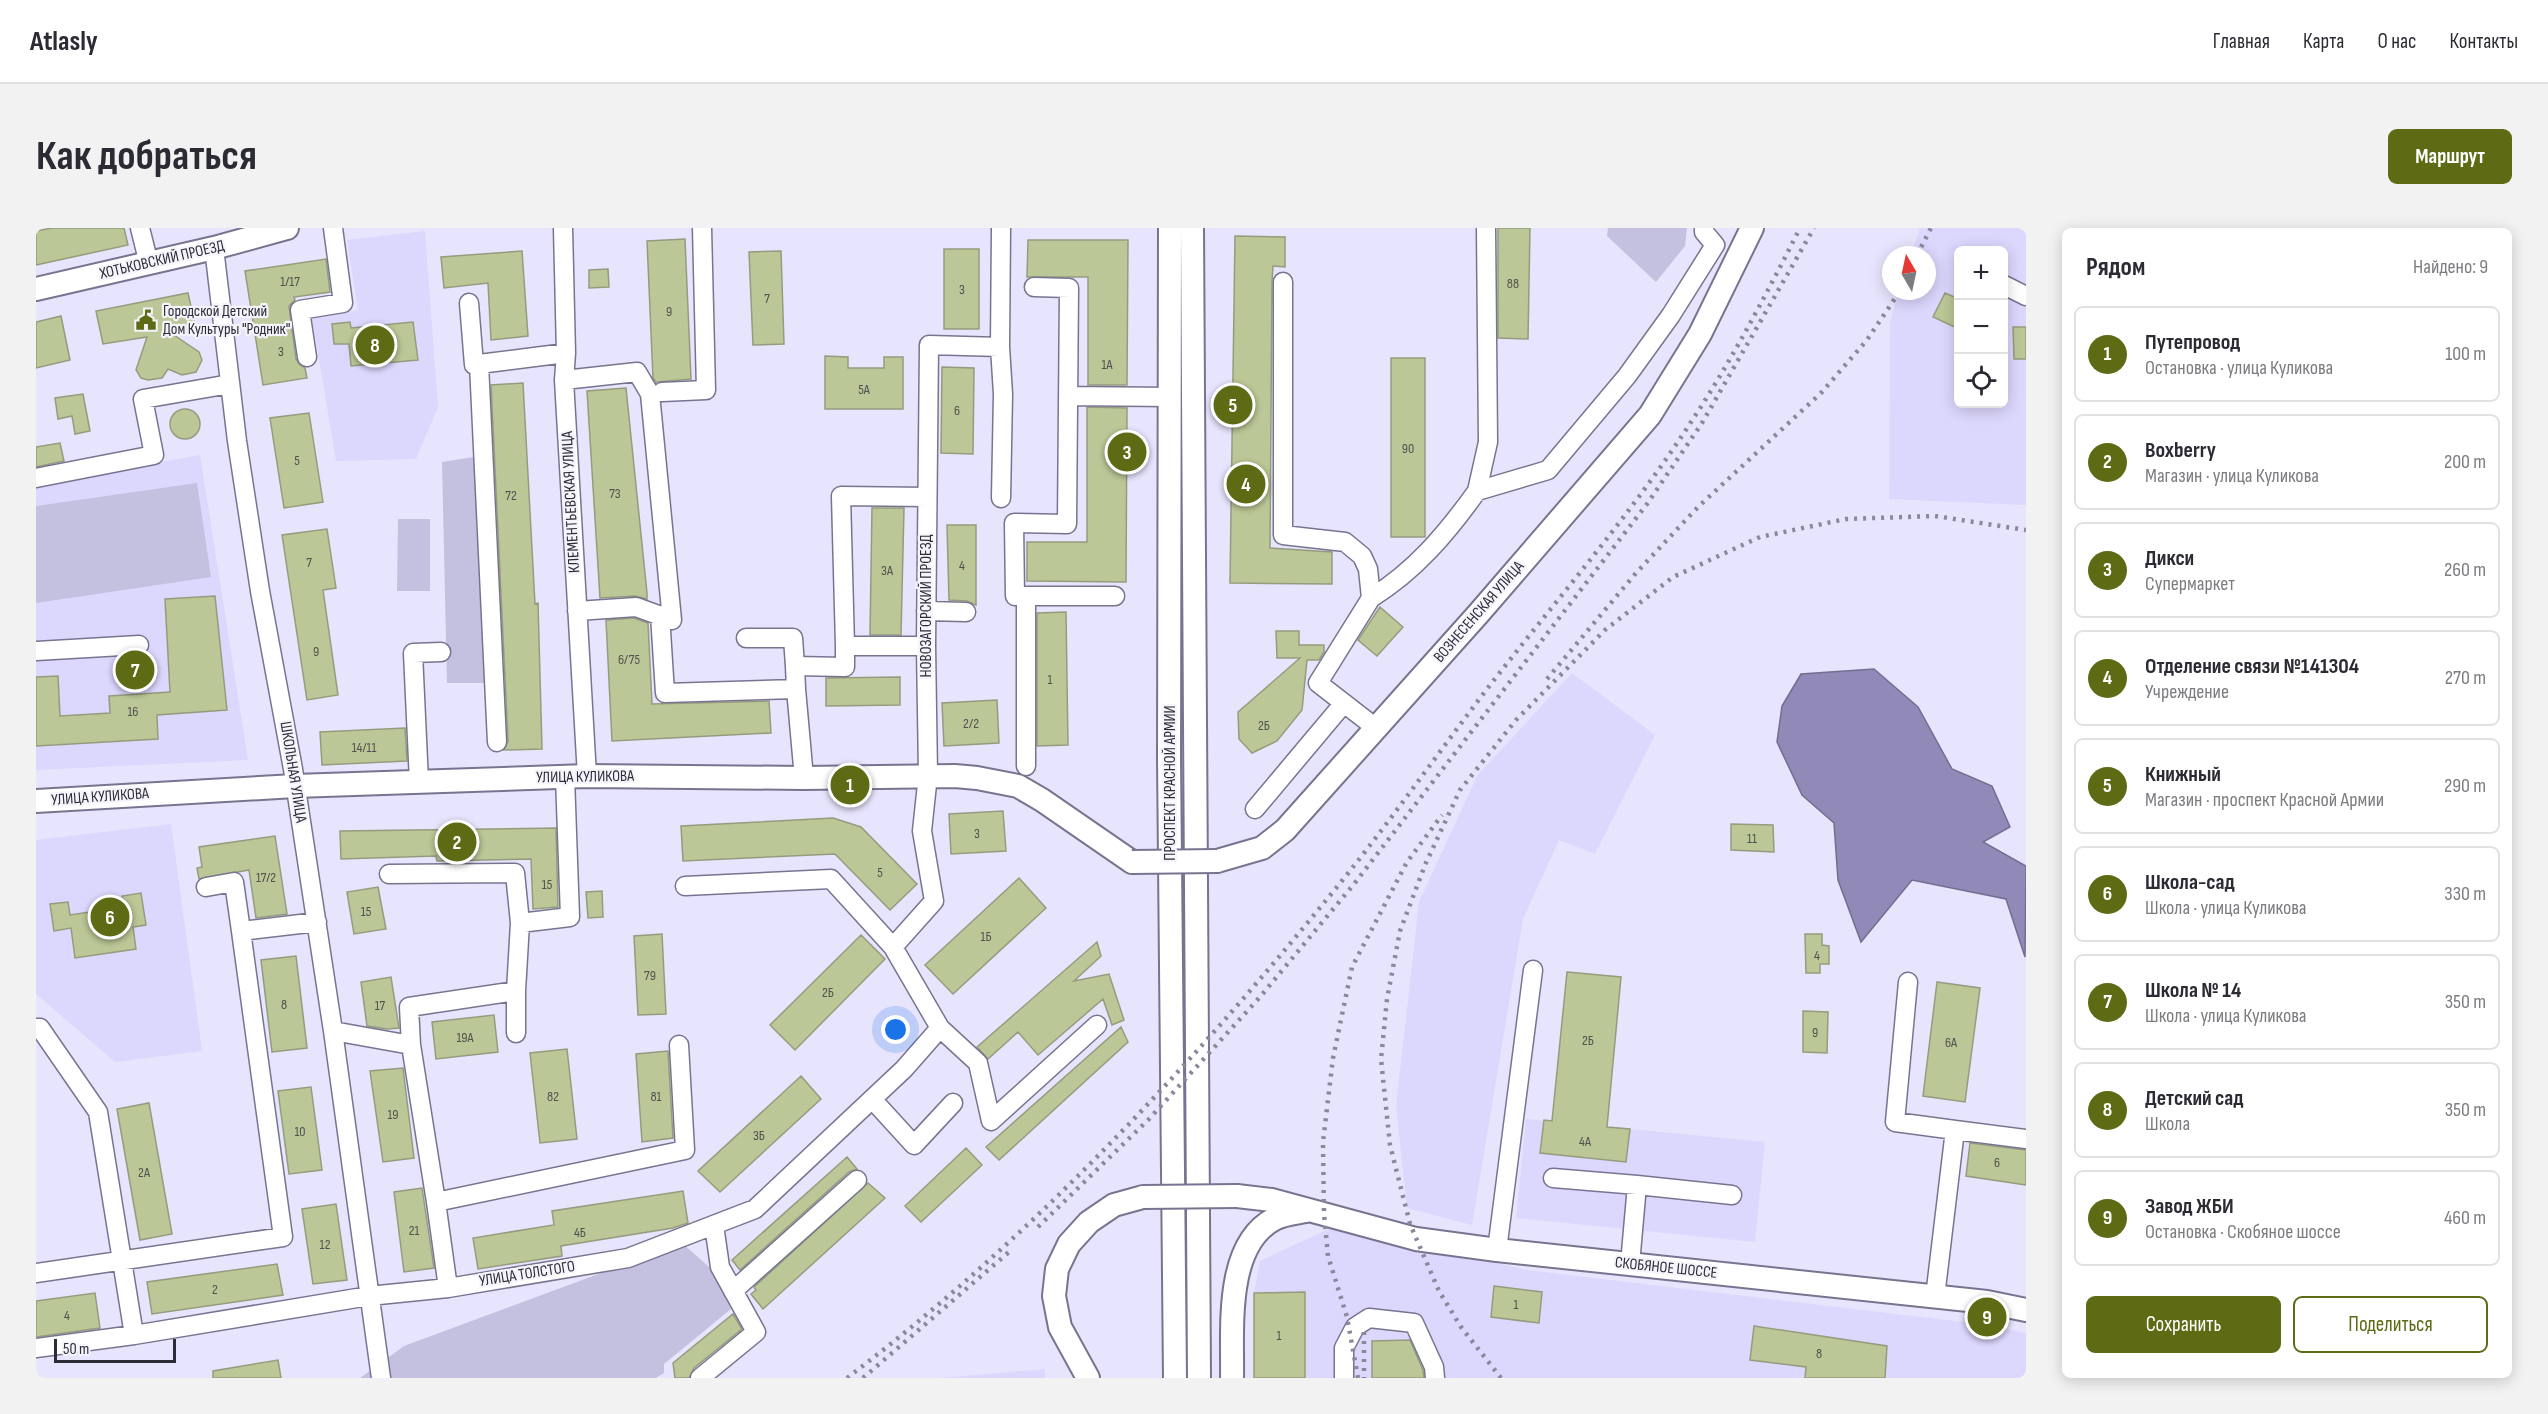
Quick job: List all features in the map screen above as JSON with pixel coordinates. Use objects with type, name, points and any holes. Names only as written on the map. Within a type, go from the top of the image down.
[{"type":"main road","name":"ХОТЬКОВСКИЙ ПРОЕЗД","points":[[36,289],[149,264],[287,228]]},
{"type":"main road","name":"ПРОСПЕКТ КРАСНОЙ АРМИИ","points":[[1170,228],[1169,770],[1175,1378]]},
{"type":"main road","name":"ПРОСПЕКТ КРАСНОЙ АРМИИ","points":[[1192,228],[1199,1378]]},
{"type":"main road","name":"ВОЗНЕСЕНСКАЯ УЛИЦА","points":[[1124,856],[1217,861],[1262,848],[1286,830],[1650,415],[1700,334],[1752,228]]},
{"type":"main road","name":"УЛИЦА КУЛИКОВА","points":[[36,801],[295,786],[587,776],[804,778],[928,775],[977,778],[1018,786],[1124,856]]},
{"type":"main road","name":"СКОБЯНОЕ ШОССЕ","points":[[1088,1378],[1060,1327],[1054,1296],[1057,1269],[1069,1244],[1089,1222],[1114,1205],[1143,1197],[1237,1197],[1272,1200],[1416,1239],[1497,1250],[1987,1302],[2026,1310]]},
{"type":"main road","points":[[1232,1378],[1233,1301],[1239,1270],[1247,1248],[1258,1230],[1276,1218],[1310,1210]]},
{"type":"street","points":[[140,228],[149,264]]},
{"type":"street","points":[[307,357],[300,310],[343,303],[333,228]]},
{"type":"street","name":"КЛЕМЕНТЬЕВСКАЯ УЛИЦА","points":[[563,228],[566,353],[564,380],[587,776]]},
{"type":"street","points":[[662,392],[706,390],[702,228]]},
{"type":"street","points":[[1001,228],[1000,347],[1003,394],[1001,498]]},
{"type":"street","points":[[1376,728],[1318,683],[1371,598],[1395,583],[1422,559],[1451,528],[1477,491],[1488,442],[1486,228]]},
{"type":"street","points":[[1704,228],[1704,232],[1715,245],[1738,256]]},
{"type":"street","points":[[1477,491],[1548,470],[1631,371],[1671,315],[1715,245]]},
{"type":"street","name":"ШКОЛЬНАЯ УЛИЦА","points":[[214,248],[230,384],[260,591],[288,734],[333,1031],[381,1378]]},
{"type":"street","points":[[1283,282],[1283,535],[1345,542],[1362,556],[1368,569],[1371,598]]},
{"type":"street","points":[[1034,287],[1069,288],[1067,524],[1014,523],[1015,596],[1115,596]]},
{"type":"street","points":[[2008,289],[2026,296]]},
{"type":"street","points":[[469,303],[474,365],[566,353]]},
{"type":"street","name":"НОВОЗАГОРСКИЙ ПРОЕЗД","points":[[893,948],[934,901],[922,831],[928,775],[926,611],[929,345],[1000,347]]},
{"type":"street","points":[[480,364],[497,742]]},
{"type":"street","points":[[564,380],[637,372],[650,394],[672,620],[636,608],[577,611]]},
{"type":"street","points":[[36,478],[154,455],[143,399],[230,384]]},
{"type":"street","points":[[1068,396],[1170,397]]},
{"type":"street","points":[[795,666],[845,667],[842,496],[927,496]]},
{"type":"street","points":[[1026,596],[1026,766]]},
{"type":"street","points":[[926,611],[966,612]]},
{"type":"street","points":[[660,615],[665,693],[796,689]]},
{"type":"street","points":[[746,638],[793,638],[804,778]]},
{"type":"street","points":[[36,651],[139,645]]},
{"type":"street","points":[[845,645],[926,646]]},
{"type":"street","points":[[419,782],[413,653],[441,652]]},
{"type":"street","points":[[1255,809],[1344,703]]},
{"type":"street","points":[[520,923],[570,917],[565,777]]},
{"type":"street","points":[[388,874],[515,873],[520,923],[516,1033]]},
{"type":"street","points":[[685,886],[831,879],[893,948],[940,1028],[978,1063],[991,1121],[1097,1025]]},
{"type":"street","points":[[36,1273],[283,1237],[234,882],[206,887]]},
{"type":"street","points":[[242,931],[316,922]]},
{"type":"street","points":[[1497,1250],[1533,970]]},
{"type":"street","points":[[1908,982],[1895,1122],[2026,1139]]},
{"type":"street","points":[[448,1288],[411,1045],[409,1007],[516,991]]},
{"type":"street","points":[[36,1028],[40,1028],[98,1112],[134,1335]]},
{"type":"street","name":"УЛИЦА ТОЛСТОГО","points":[[36,1348],[134,1335],[369,1296],[448,1288],[628,1258],[754,1209],[904,1070],[940,1028]]},
{"type":"street","points":[[333,1031],[411,1045]]},
{"type":"street","points":[[436,1202],[686,1150],[679,1045]]},
{"type":"street","points":[[872,1099],[914,1145],[953,1103]]},
{"type":"street","points":[[1935,1297],[1955,1130]]},
{"type":"street","points":[[1553,1178],[1732,1195]]},
{"type":"street","points":[[733,1291],[857,1180]]},
{"type":"street","points":[[1630,1264],[1637,1185]]},
{"type":"street","points":[[700,1378],[756,1332],[720,1267],[714,1225]]},
{"type":"street","points":[[1344,1378],[1344,1348],[1355,1327],[1369,1318],[1414,1323],[1434,1367],[1435,1378]]},
{"type":"shaded area","points":[[1608,228],[1687,228],[1685,246],[1656,282],[1607,236]]},
{"type":"shaded area","points":[[1920,228],[2026,228],[2026,505],[1889,499],[1890,321],[1896,300],[1936,300],[1936,246],[1914,246]]},
{"type":"shaded area","points":[[425,231],[438,407],[416,459],[336,461],[312,317],[358,310],[347,240]]},
{"type":"shaded area","points":[[200,455],[248,760],[36,770],[36,484]]},
{"type":"shaded area","points":[[480,456],[490,683],[447,683],[442,462]]},
{"type":"shaded area","points":[[197,483],[211,577],[36,603],[36,506]]},
{"type":"shaded area","points":[[398,519],[430,519],[430,591],[397,591]]},
{"type":"shaded area","points":[[1874,669],[1918,707],[1952,769],[1992,786],[2010,827],[1983,842],[2026,866],[2025,957],[2006,899],[1912,880],[1861,942],[1838,880],[1834,823],[1802,795],[1777,742],[1782,706],[1801,674]]},
{"type":"shaded area","points":[[1572,673],[1655,735],[1595,854],[1559,840],[1523,919],[1472,1225],[1407,1208],[1396,1106],[1419,902],[1477,776]]},
{"type":"shaded area","points":[[171,824],[202,1051],[115,1062],[36,994],[36,840]]},
{"type":"shaded area","points":[[1526,1119],[1765,1142],[1755,1242],[1516,1218]]},
{"type":"shaded area","points":[[1333,1227],[1527,1270],[1980,1324],[2026,1333],[2026,1378],[1254,1378],[1254,1293],[1260,1261]]},
{"type":"shaded area","points":[[682,1243],[726,1282],[731,1309],[664,1364],[664,1373],[656,1378],[360,1378],[404,1346]]},
{"type":"shaded area","points":[[1045,1369],[1045,1378],[942,1378]]},
{"type":"building","points":[[52,228],[124,228],[128,245],[36,265],[36,231]]},
{"type":"building","points":[[1498,228],[1530,228],[1528,339],[1498,338]]},
{"type":"building","points":[[1235,236],[1285,237],[1285,267],[1273,266],[1272,282],[1270,548],[1332,552],[1332,584],[1230,583]]},
{"type":"building","points":[[685,239],[691,379],[656,382],[653,378],[647,241]]},
{"type":"building","points":[[1028,240],[1128,240],[1127,385],[1088,385],[1088,277],[1027,277]]},
{"type":"building","points":[[944,249],[979,249],[979,329],[944,329]]},
{"type":"building","points":[[522,251],[528,336],[491,340],[488,283],[444,288],[441,257]]},
{"type":"building","points":[[781,251],[784,344],[753,345],[749,252]]},
{"type":"building","points":[[326,259],[330,292],[294,297],[295,300],[289,306],[296,359],[305,368],[307,378],[263,385],[245,271]]},
{"type":"building","points":[[608,269],[609,287],[589,288],[589,270]]},
{"type":"building","name":"Городской Детский Дом Культуры \"Родник\"","points":[[188,293],[196,329],[171,333],[199,352],[202,360],[196,372],[182,375],[168,369],[162,378],[148,380],[141,378],[136,370],[147,337],[103,344],[96,311]]},
{"type":"building","points":[[1945,293],[1954,297],[1954,327],[1933,317]]},
{"type":"building","points":[[61,316],[70,360],[36,368],[36,322]]},
{"type":"building","points":[[350,322],[351,328],[413,322],[418,360],[351,366],[349,344],[334,344],[332,324]]},
{"type":"building","points":[[2013,327],[2026,327],[2026,359],[2014,359]]},
{"type":"building","points":[[825,356],[848,357],[848,368],[884,368],[884,357],[903,357],[903,409],[825,409]]},
{"type":"building","points":[[1391,358],[1425,358],[1425,537],[1391,537]]},
{"type":"building","points":[[942,367],[974,368],[973,454],[941,453]]},
{"type":"building","points":[[523,383],[535,604],[538,603],[542,749],[504,750],[508,741],[491,385]]},
{"type":"building","points":[[626,388],[647,599],[635,596],[600,598],[587,391]]},
{"type":"building","points":[[83,394],[90,431],[75,434],[72,416],[58,419],[55,398]]},
{"type":"building","points":[[1087,407],[1127,408],[1126,582],[1027,581],[1027,542],[1087,542]]},
{"type":"building","points":[[185,409],[191,410],[199,418],[199,430],[191,438],[185,439],[179,438],[171,430],[170,424],[171,418],[179,410]]},
{"type":"building","points":[[309,413],[323,502],[284,508],[270,418]]},
{"type":"building","points":[[60,443],[64,461],[36,467],[36,447]]},
{"type":"building","points":[[872,508],[904,508],[901,635],[870,635]]},
{"type":"building","points":[[947,525],[976,525],[976,605],[967,601],[949,600]]},
{"type":"building","points":[[327,529],[336,588],[323,590],[338,695],[307,700],[282,535]]},
{"type":"building","points":[[215,596],[227,710],[157,715],[158,739],[36,746],[36,677],[58,676],[60,716],[110,713],[109,696],[170,692],[165,599]]},
{"type":"building","points":[[1380,607],[1403,627],[1377,656],[1358,640]]},
{"type":"building","points":[[1066,612],[1068,745],[1037,746],[1037,613]]},
{"type":"building","points":[[634,618],[648,623],[652,704],[769,701],[771,733],[612,741],[606,620]]},
{"type":"building","points":[[1276,631],[1299,631],[1299,645],[1324,645],[1324,652],[1319,660],[1307,660],[1302,710],[1277,741],[1252,753],[1239,739],[1238,712],[1300,658],[1277,658]]},
{"type":"building","points":[[900,677],[900,705],[826,706],[826,678]]},
{"type":"building","points":[[997,700],[999,743],[944,746],[942,703]]},
{"type":"building","points":[[405,728],[407,761],[322,765],[320,732]]},
{"type":"building","points":[[1003,811],[1006,851],[951,854],[949,814]]},
{"type":"building","points":[[833,818],[861,827],[917,884],[890,910],[835,854],[683,861],[681,826]]},
{"type":"building","points":[[1731,824],[1773,825],[1774,852],[1731,850]]},
{"type":"building","points":[[556,828],[558,907],[533,909],[531,859],[437,861],[436,856],[341,859],[340,831]]},
{"type":"building","points":[[275,836],[287,914],[256,918],[249,870],[199,879],[197,868],[202,867],[199,847]]},
{"type":"building","points":[[1019,878],[1046,908],[953,994],[925,965]]},
{"type":"building","points":[[378,887],[386,929],[354,934],[347,892]]},
{"type":"building","points":[[602,891],[603,917],[588,918],[586,892]]},
{"type":"building","points":[[141,893],[146,925],[133,927],[136,949],[75,958],[71,928],[54,931],[50,904],[68,902],[70,915],[124,907],[122,896]]},
{"type":"building","points":[[662,934],[666,1014],[638,1015],[634,936]]},
{"type":"building","points":[[1805,934],[1822,934],[1822,945],[1829,946],[1829,964],[1820,964],[1820,973],[1806,973]]},
{"type":"building","points":[[861,935],[885,959],[795,1050],[770,1025]]},
{"type":"building","points":[[1097,942],[1101,956],[1074,981],[1109,974],[1124,1020],[1112,1025],[1103,999],[1038,1055],[1018,1032],[988,1059],[977,1047]]},
{"type":"building","points":[[296,956],[307,1048],[272,1052],[261,960]]},
{"type":"building","points":[[1567,972],[1621,977],[1607,1127],[1630,1129],[1626,1162],[1540,1153],[1544,1120],[1552,1121]]},
{"type":"building","points":[[391,977],[399,1028],[367,1026],[361,982]]},
{"type":"building","points":[[1937,982],[1980,988],[1965,1102],[1923,1096]]},
{"type":"building","points":[[1803,1011],[1828,1012],[1827,1053],[1803,1052]]},
{"type":"building","points":[[494,1015],[498,1052],[436,1059],[432,1022]]},
{"type":"building","points":[[1121,1027],[1128,1042],[999,1160],[986,1147]]},
{"type":"building","points":[[567,1049],[577,1139],[540,1143],[530,1053]]},
{"type":"building","points":[[668,1051],[673,1138],[642,1142],[636,1054]]},
{"type":"building","points":[[403,1068],[414,1158],[383,1162],[370,1071]]},
{"type":"building","points":[[801,1076],[821,1099],[720,1192],[698,1171]]},
{"type":"building","points":[[311,1087],[322,1170],[289,1174],[278,1091]]},
{"type":"building","points":[[149,1103],[172,1234],[140,1240],[117,1109]]},
{"type":"building","points":[[1970,1143],[2026,1150],[2026,1185],[1966,1176]]},
{"type":"building","points":[[966,1148],[982,1165],[921,1222],[905,1206]]},
{"type":"building","points":[[847,1157],[857,1169],[849,1172],[740,1270],[732,1260]]},
{"type":"building","points":[[868,1183],[885,1198],[763,1309],[751,1294],[756,1290],[754,1287]]},
{"type":"building","points":[[422,1188],[434,1268],[404,1272],[394,1192]]},
{"type":"building","points":[[683,1191],[688,1223],[673,1228],[561,1246],[562,1256],[478,1269],[473,1238],[554,1225],[552,1211]]},
{"type":"building","points":[[336,1204],[347,1280],[313,1284],[302,1209]]},
{"type":"building","points":[[277,1264],[283,1295],[152,1314],[147,1282]]},
{"type":"building","points":[[1494,1286],[1542,1292],[1539,1323],[1491,1317]]},
{"type":"building","points":[[1305,1292],[1305,1378],[1254,1378],[1254,1293]]},
{"type":"building","points":[[95,1293],[100,1328],[36,1337],[36,1301]]},
{"type":"building","points":[[733,1314],[742,1329],[694,1368],[689,1378],[675,1378],[673,1363]]},
{"type":"building","points":[[1754,1326],[1887,1346],[1885,1378],[1805,1378],[1806,1367],[1750,1360]]},
{"type":"building","points":[[1410,1340],[1423,1370],[1424,1378],[1372,1378],[1372,1341]]},
{"type":"building","points":[[278,1360],[281,1378],[213,1378],[213,1371]]},
{"type":"railway","points":[[847,1378],[916,1324],[1046,1207],[1169,1081],[1285,949],[1360,858],[1487,689],[1645,489],[1708,396],[1736,349],[1800,228]]},
{"type":"railway","points":[[1038,1227],[1149,1119],[1260,997],[1354,884],[1647,504],[1702,423],[1814,228]]},
{"type":"railway","points":[[1922,246],[1931,228]]},
{"type":"railway","points":[[1547,679],[1636,573],[1698,507],[1821,393],[1867,340],[1894,300]]},
{"type":"railway","points":[[1501,1378],[1461,1327],[1439,1291],[1410,1224],[1390,1145],[1381,1059],[1387,999],[1400,931],[1425,865],[1460,790],[1516,720],[1605,630],[1673,577],[1760,537],[1846,519],[1935,516],[2026,530]]},
{"type":"railway","points":[[1358,1378],[1347,1317],[1328,1256],[1324,1214],[1323,1142],[1333,1058],[1352,967],[1407,862],[1442,815]]},
{"type":"railway","points":[[863,1378],[1009,1252]]},
{"type":"railway","points":[[1364,1332],[1364,1378]]},
{"type":"place","name":"Городской Детский Дом Культуры \"Родник\"","points":[[146,320]]},
{"type":"place","name":"Детский сад","points":[[375,345]]},
{"type":"place","name":"Книжный","points":[[1233,405]]},
{"type":"place","name":"Дикси","points":[[1127,452]]},
{"type":"place","name":"Отделение связи №141304","points":[[1246,484]]},
{"type":"place","name":"Школа № 14","points":[[135,670]]},
{"type":"place","name":"Путепровод","points":[[850,785]]},
{"type":"place","name":"Boxberry","points":[[457,842]]},
{"type":"place","name":"Школа-сад","points":[[110,917]]},
{"type":"place","name":"Завод ЖБИ","points":[[1987,1317]]}]
